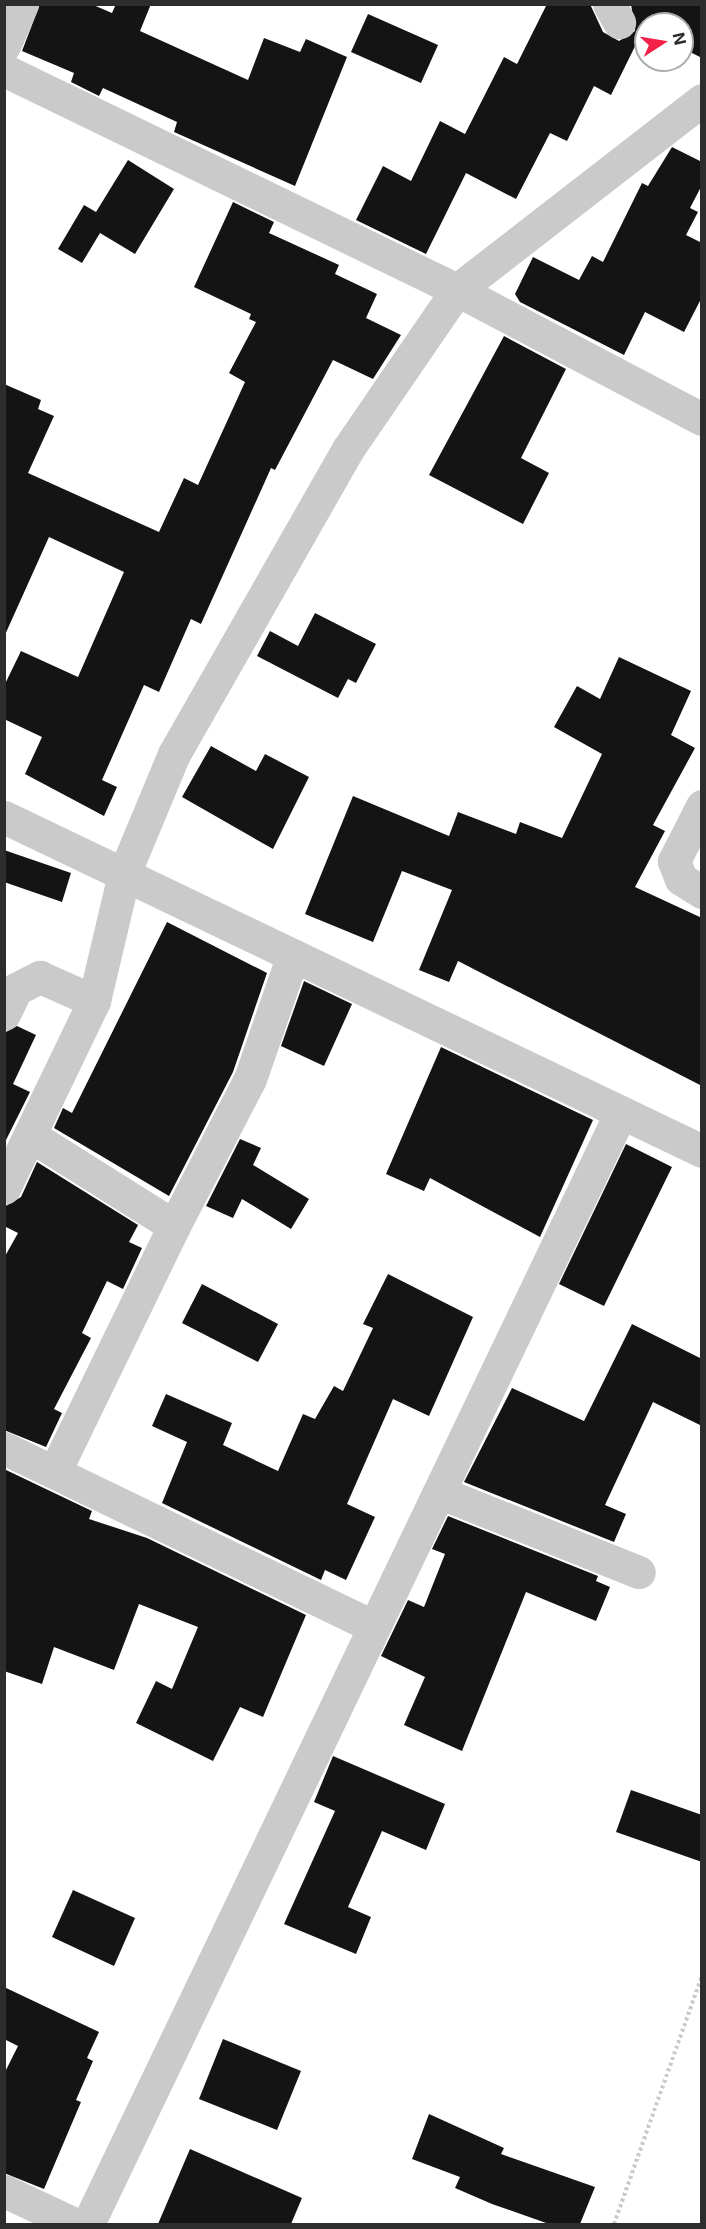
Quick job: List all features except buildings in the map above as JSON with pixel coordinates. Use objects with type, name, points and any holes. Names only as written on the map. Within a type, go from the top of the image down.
[{"type":"street","points":[[4,46],[22,4]]},
{"type":"street","points":[[4,70],[457,290],[702,419]]},
{"type":"street","points":[[4,1188],[94,1001],[124,874],[174,754],[348,449],[457,290],[702,100]]},
{"type":"street","points":[[702,806],[674,861],[681,879],[702,892]]},
{"type":"street","points":[[4,817],[702,1150]]},
{"type":"street","points":[[55,1471],[174,1226],[250,1079],[293,955]]},
{"type":"street","points":[[4,1014],[16,989],[40,977],[94,1001]]},
{"type":"street","points":[[88,2224],[374,1626],[441,1493],[621,1112]]},
{"type":"street","points":[[31,1136],[174,1226]]},
{"type":"street","points":[[4,1448],[374,1626]]},
{"type":"street","points":[[441,1493],[639,1572]]},
{"type":"street","points":[[4,2191],[74,2224]]},
{"type":"path","points":[[614,2224],[702,1976]]}]
